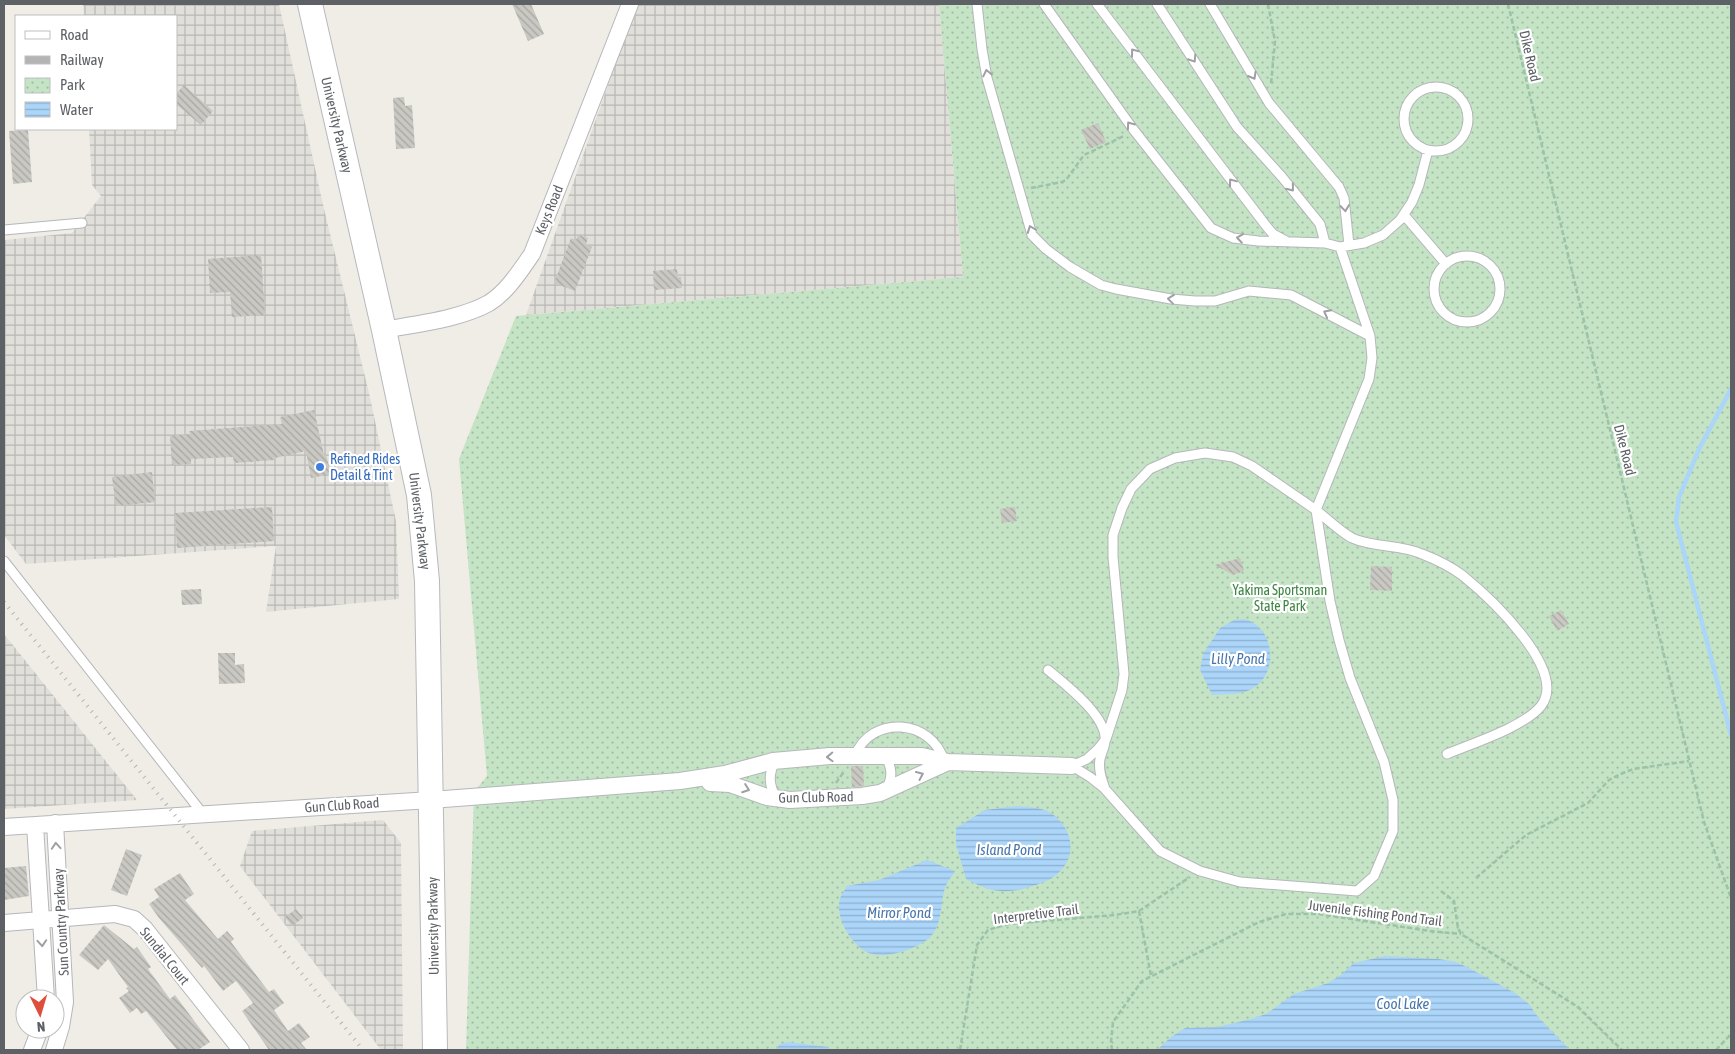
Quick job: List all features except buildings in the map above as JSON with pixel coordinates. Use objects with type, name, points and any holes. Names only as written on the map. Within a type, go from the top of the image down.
[{"type":"main road","name":"University Parkway","points":[[310,4],[384,330],[420,505],[427,581],[434,1050]]},
{"type":"street","name":"Keys Road","points":[[384,330],[467,313],[489,302],[506,288],[520,272],[532,254],[630,4]]},
{"type":"street","name":"Gun Club Road","points":[[4,826],[431,800],[680,781],[725,774],[775,761],[848,756],[922,756],[946,762],[1072,766]]},
{"type":"street","name":"Gun Club Road","points":[[680,781],[730,784],[767,797],[790,800],[862,796],[886,790],[946,762]]},
{"type":"street","name":"Sun Country Parkway","points":[[54,1050],[61,1027],[65,1002],[55,823]]},
{"type":"street","name":"Sun Country Parkway","points":[[35,825],[45,989]]},
{"type":"street","name":"Sundial Court","points":[[4,923],[115,914],[134,919],[241,1050]]},
{"type":"lane","points":[[976,4],[987,78],[1032,235],[1046,249],[1070,268],[1101,285],[1179,300],[1215,301],[1249,291],[1291,295],[1370,336]]},
{"type":"lane","points":[[1044,4],[1135,131],[1211,228],[1233,238],[1326,243],[1344,246],[1364,243],[1383,235],[1400,220],[1412,202],[1419,185],[1428,150]]},
{"type":"lane","points":[[1097,4],[1267,227],[1273,234],[1289,242]]},
{"type":"lane","points":[[1157,4],[1237,127],[1282,177],[1320,224],[1326,243]]},
{"type":"lane","points":[[1072,766],[1106,790],[1160,851],[1200,871],[1240,882],[1357,891],[1374,876],[1394,831],[1394,800],[1384,762],[1350,678],[1339,640],[1330,601],[1316,510],[1369,379],[1372,358],[1370,336],[1344,246],[1344,198],[1338,187],[1269,103],[1210,4]]},
{"type":"lane","points":[[1432,87],[1445,88],[1456,94],[1464,103],[1468,115],[1467,127],[1462,138],[1452,146],[1440,150],[1428,150],[1417,144],[1409,135],[1405,123],[1405,110],[1411,99],[1420,91],[1432,87]]},
{"type":"lane","points":[[1404,215],[1446,264]]},
{"type":"lane","points":[[4,230],[82,223]]},
{"type":"lane","points":[[1463,256],[1476,257],[1487,263],[1495,273],[1499,285],[1498,298],[1492,310],[1483,318],[1470,322],[1458,321],[1446,315],[1438,305],[1434,293],[1435,280],[1440,269],[1446,264],[1450,260],[1463,256]]},
{"type":"lane","points":[[1106,790],[1100,776],[1100,760],[1122,690],[1124,674],[1113,557],[1113,535],[1131,489],[1150,468],[1175,458],[1205,453],[1233,457],[1252,466],[1316,510],[1352,538],[1411,550],[1461,574],[1519,630],[1536,655],[1544,674],[1547,687],[1545,699],[1540,707],[1520,723],[1447,754]]},
{"type":"lane","points":[[4,561],[203,814]]},
{"type":"lane","points":[[1048,670],[1091,708],[1102,726],[1106,739]]},
{"type":"lane","points":[[848,756],[872,733],[886,728],[904,728],[914,729],[927,736],[938,746],[946,762]]},
{"type":"lane","points":[[1072,766],[1098,750],[1106,739]]},
{"type":"lane","points":[[886,756],[892,771],[890,783],[886,790]]},
{"type":"lane","points":[[775,761],[770,774],[770,783],[776,798]]},
{"type":"path","points":[[1268,4],[1275,41],[1269,103]]},
{"type":"path","name":"Dike Road","points":[[1508,4],[1704,822],[1731,898]]},
{"type":"path","points":[[1020,190],[1066,180],[1084,155],[1135,131]]},
{"type":"path","points":[[824,798],[843,773],[848,756]]},
{"type":"path","points":[[1476,878],[1526,835],[1588,803],[1610,780],[1633,769],[1689,761]]},
{"type":"path","name":"Interpretive Trail","points":[[960,1050],[977,945],[988,930],[1008,924],[1115,915],[1139,911],[1200,871]]},
{"type":"path","points":[[1441,891],[1454,901],[1458,928],[1461,934],[1578,1007],[1622,1050]]},
{"type":"path","points":[[1139,911],[1151,976]]},
{"type":"path","name":"Juvenile Fishing Pond Trail","points":[[1112,1050],[1111,1042],[1114,1022],[1142,980],[1258,922],[1286,914],[1318,914],[1461,934]]},
{"type":"path","points":[[1716,1050],[1731,1034]]},
{"type":"shaded area","points":[[83,4],[279,4],[324,209],[370,397],[396,521],[399,599],[266,612],[276,546],[26,564],[4,535],[4,240],[72,233],[101,196],[92,185],[89,130],[178,130],[178,15],[84,15]]},
{"type":"shaded area","points":[[637,4],[939,4],[963,277],[526,315]]},
{"type":"shaded area","points":[[4,634],[137,800],[4,809]]},
{"type":"shaded area","points":[[383,820],[401,843],[403,1050],[381,1050],[240,866],[252,831]]},
{"type":"green space","name":"Yakima Sportsman State Park","points":[[939,4],[1731,4],[1731,1050],[466,1050],[474,792],[487,776],[459,459],[516,316],[963,277]]},
{"type":"water","name":"Lilly Pond","points":[[1243,619],[1254,623],[1267,640],[1270,651],[1270,663],[1266,673],[1260,683],[1246,692],[1212,695],[1200,670],[1203,654],[1220,628],[1234,620]]},
{"type":"water","name":"Island Pond","points":[[1017,806],[1047,811],[1061,822],[1066,829],[1071,845],[1067,862],[1054,877],[1017,890],[992,890],[966,879],[956,844],[956,828],[985,810]]},
{"type":"water","name":"Mirror Pond","points":[[927,860],[955,871],[948,881],[943,894],[940,918],[936,930],[928,939],[910,949],[887,955],[877,955],[865,951],[852,940],[840,915],[840,899],[847,886],[879,880]]},
{"type":"water","name":"Cool Lake","points":[[1385,956],[1439,959],[1456,962],[1469,968],[1515,993],[1529,1004],[1538,1017],[1570,1050],[1157,1050],[1171,1037],[1185,1028],[1217,1027],[1266,1014],[1294,994],[1328,983],[1341,975],[1354,963]]},
{"type":"water","points":[[788,1042],[828,1047],[831,1050],[775,1050],[780,1044]]},
{"type":"waterway","points":[[1731,389],[1700,447],[1679,497],[1676,522],[1731,735]]},
{"type":"railway","points":[[4,602],[363,1050]]},
{"type":"place","name":"Refined Rides Detail & Tint","points":[[320,467]]}]
